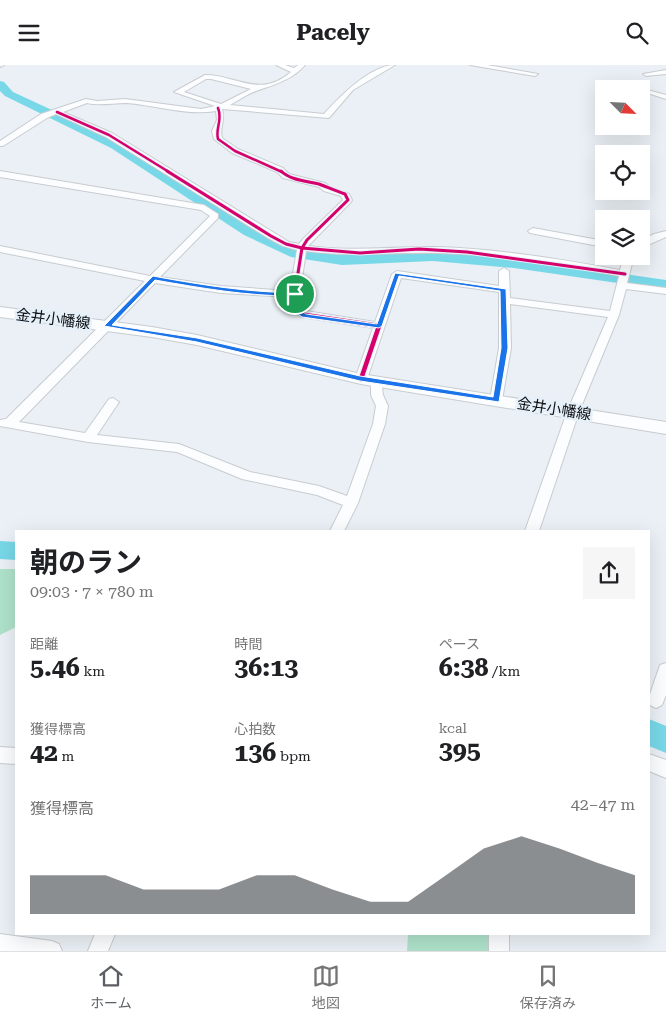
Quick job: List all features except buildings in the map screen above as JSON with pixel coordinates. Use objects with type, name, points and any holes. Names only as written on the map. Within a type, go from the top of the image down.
[{"type":"main road","name":"金井小幡線","points":[[0,312],[197,340],[369,380],[666,428]]},
{"type":"street","points":[[279,65],[295,71]]},
{"type":"street","points":[[0,144],[44,116],[86,101],[97,103],[125,101],[201,111],[219,107],[258,88],[276,83],[302,65]]},
{"type":"street","points":[[258,88],[205,77],[178,92],[219,107],[326,116],[351,89],[392,65]]},
{"type":"street","points":[[473,65],[535,74]]},
{"type":"street","points":[[646,74],[666,72]]},
{"type":"street","points":[[650,92],[666,97]]},
{"type":"street","points":[[219,107],[221,121],[216,131],[218,139],[235,151],[280,170],[286,176],[322,185],[345,195],[348,200],[302,248],[295,294],[301,313],[379,326]]},
{"type":"street","points":[[56,112],[109,135],[286,244],[302,248],[360,253],[419,249],[467,251],[624,280],[666,291]]},
{"type":"street","points":[[0,174],[204,208],[215,216],[107,326],[5,423]]},
{"type":"street","points":[[533,231],[595,242]]},
{"type":"street","points":[[650,240],[666,234]]},
{"type":"street","points":[[0,249],[204,287],[264,294],[295,294]]},
{"type":"street","points":[[532,530],[573,412],[614,315],[627,265]]},
{"type":"street","points":[[496,400],[505,348],[504,271]]},
{"type":"street","points":[[338,530],[351,503],[379,424],[382,406],[369,380],[379,326],[397,274],[614,315]]},
{"type":"street","points":[[88,437],[113,402]]},
{"type":"street","points":[[5,423],[88,437],[180,448],[247,476],[319,491],[351,503]]},
{"type":"street","points":[[657,700],[666,670]]},
{"type":"street","points":[[0,755],[15,756]]},
{"type":"street","points":[[650,763],[666,769]]},
{"type":"street","points":[[98,951],[105,935]]},
{"type":"street","points":[[498,935],[499,951]]},
{"type":"street","points":[[0,944],[52,951]]},
{"type":"green space","points":[[0,569],[15,569],[15,628],[0,635]]},
{"type":"green space","points":[[408,935],[491,935],[492,951],[407,951]]},
{"type":"waterway","points":[[0,84],[9,94],[116,145],[249,232],[297,254],[342,260],[433,256],[514,263],[666,285]]},
{"type":"waterway","points":[[0,550],[15,551]]},
{"type":"waterway","points":[[650,732],[666,740]]},
{"type":"cycle path","points":[[57,112],[109,135],[271,236],[286,244],[302,248],[307,240],[348,200],[345,194],[327,189],[322,185],[286,176],[280,170],[235,151],[218,139],[216,131],[221,117],[218,108]]},
{"type":"cycle path","points":[[361,379],[379,326],[301,313],[295,292],[302,248],[360,253],[419,249],[467,252],[625,274]]},
{"type":"route","points":[[397,274],[503,290],[505,348],[496,400],[360,379],[197,340],[107,326],[153,278],[204,287],[264,294],[295,294],[301,313],[305,315],[379,326],[397,274]]}]
